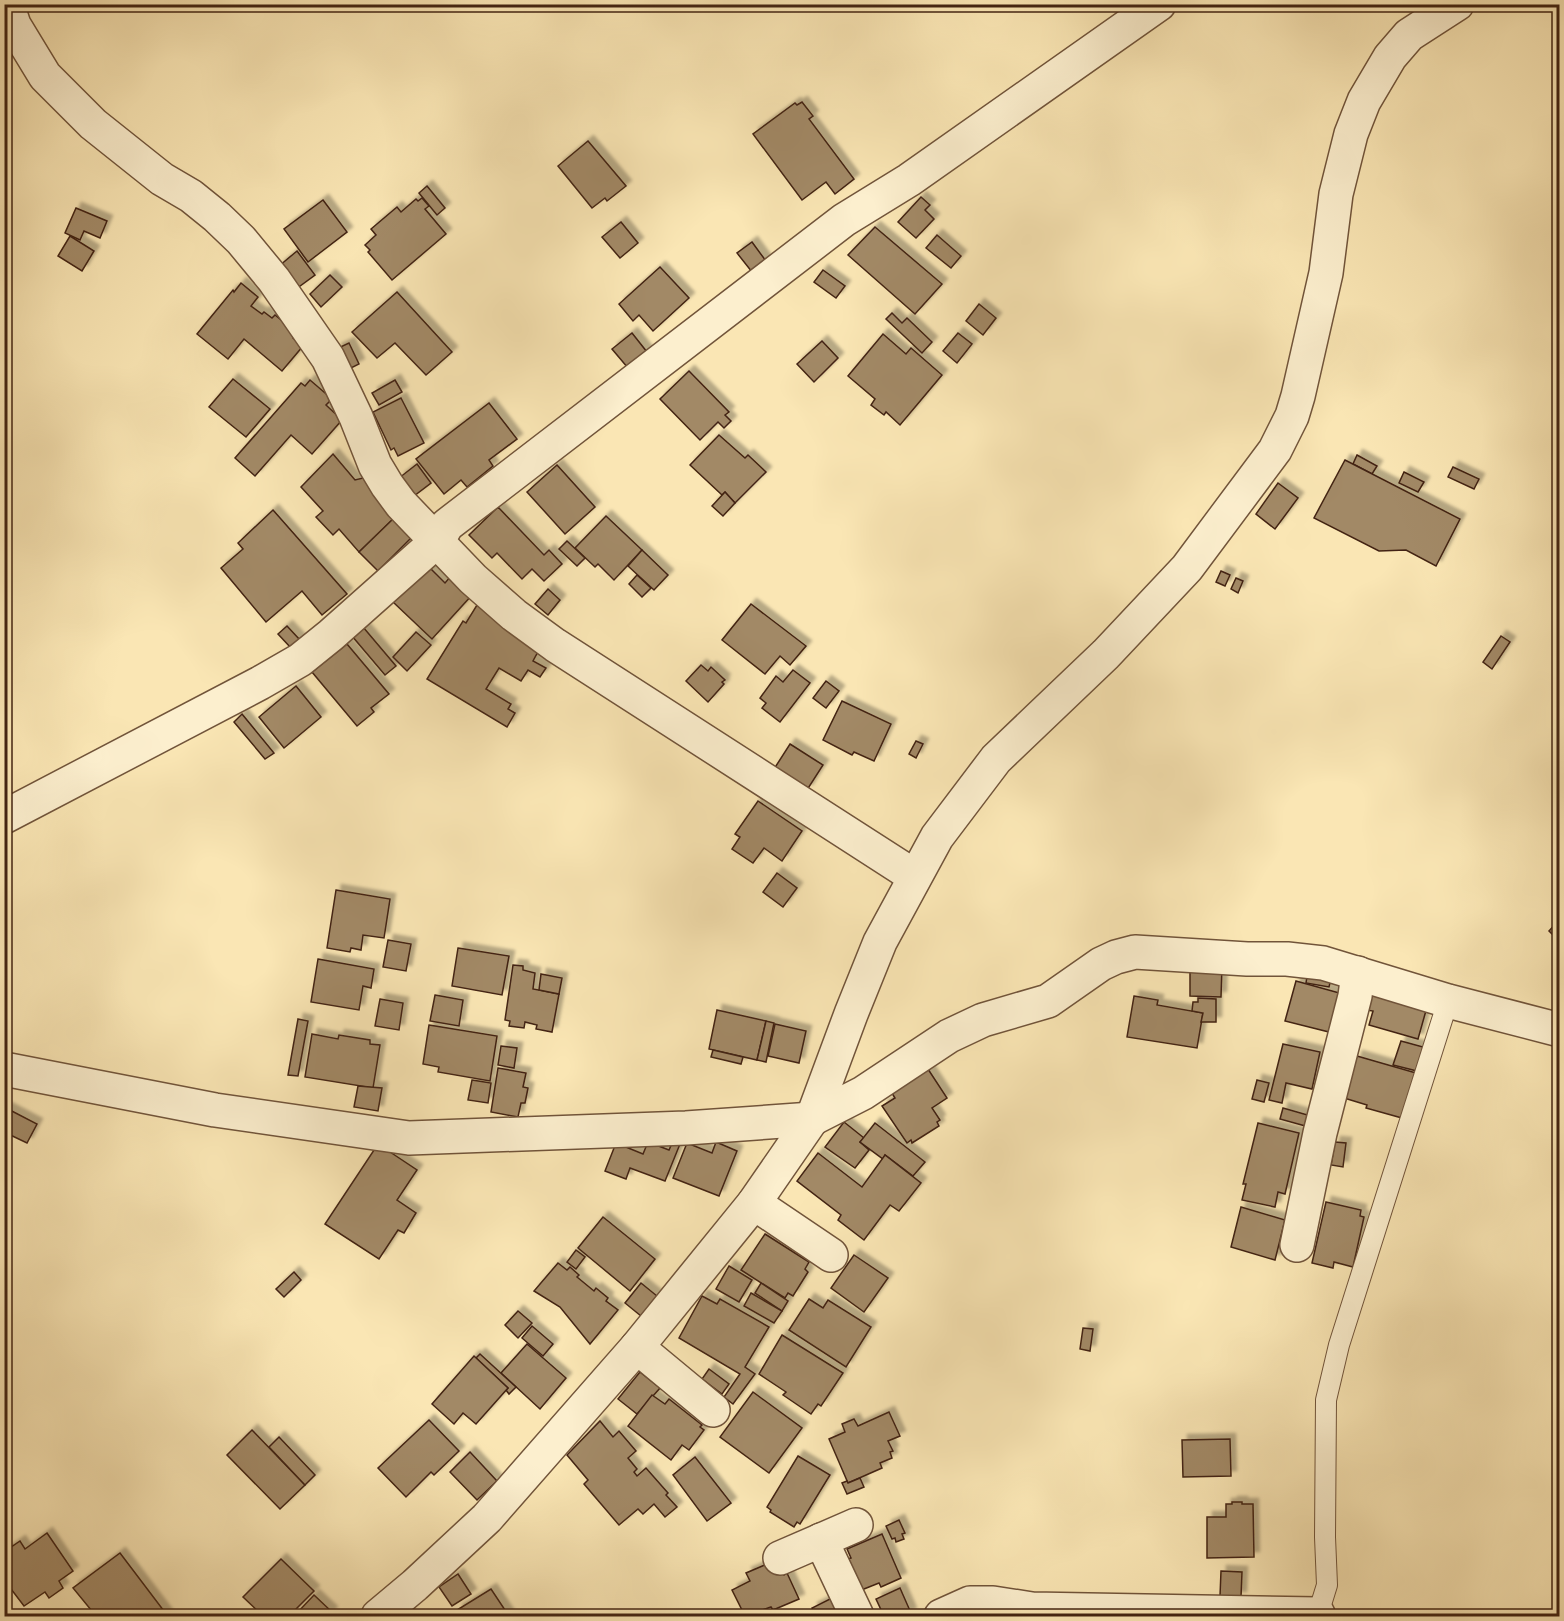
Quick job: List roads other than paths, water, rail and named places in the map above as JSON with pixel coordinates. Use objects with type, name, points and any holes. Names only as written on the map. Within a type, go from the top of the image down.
[{"type":"street","points":[[7,4],[14,25],[45,76],[93,124],[162,179],[191,196],[217,217],[241,240],[274,280],[328,358],[356,417],[375,465],[387,485],[401,504],[473,579],[514,615],[555,645],[914,876]]},
{"type":"street","points":[[4,817],[300,660],[438,540],[447,525],[844,220],[909,180],[1160,4]]},
{"type":"street","points":[[378,1617],[488,1518],[638,1347],[754,1203],[812,1119],[880,942],[936,837],[996,759],[1106,654],[1187,568],[1275,450],[1292,416],[1298,396],[1326,273],[1336,194],[1351,134],[1364,100],[1384,65],[1409,35],[1457,4]]},
{"type":"street","points":[[4,1069],[215,1110],[409,1138],[686,1128],[812,1119],[863,1093],[949,1036],[983,1020],[1048,1001],[1101,964],[1135,952],[1247,959],[1287,959],[1323,963],[1448,1001],[1560,1030]]},
{"type":"street","points":[[1297,1245],[1320,1133],[1356,996],[1358,973]]},
{"type":"street","points":[[754,1203],[831,1255]]},
{"type":"street","points":[[638,1347],[713,1410]]},
{"type":"street","points":[[780,1558],[856,1525]]},
{"type":"street","points":[[821,1540],[857,1617]]},
{"type":"street","points":[[941,1617],[970,1603],[993,1602],[1032,1609],[1318,1614]]},
{"type":"lane","points":[[1318,1614],[1327,1585],[1326,1400],[1339,1346],[1448,1001]]}]
